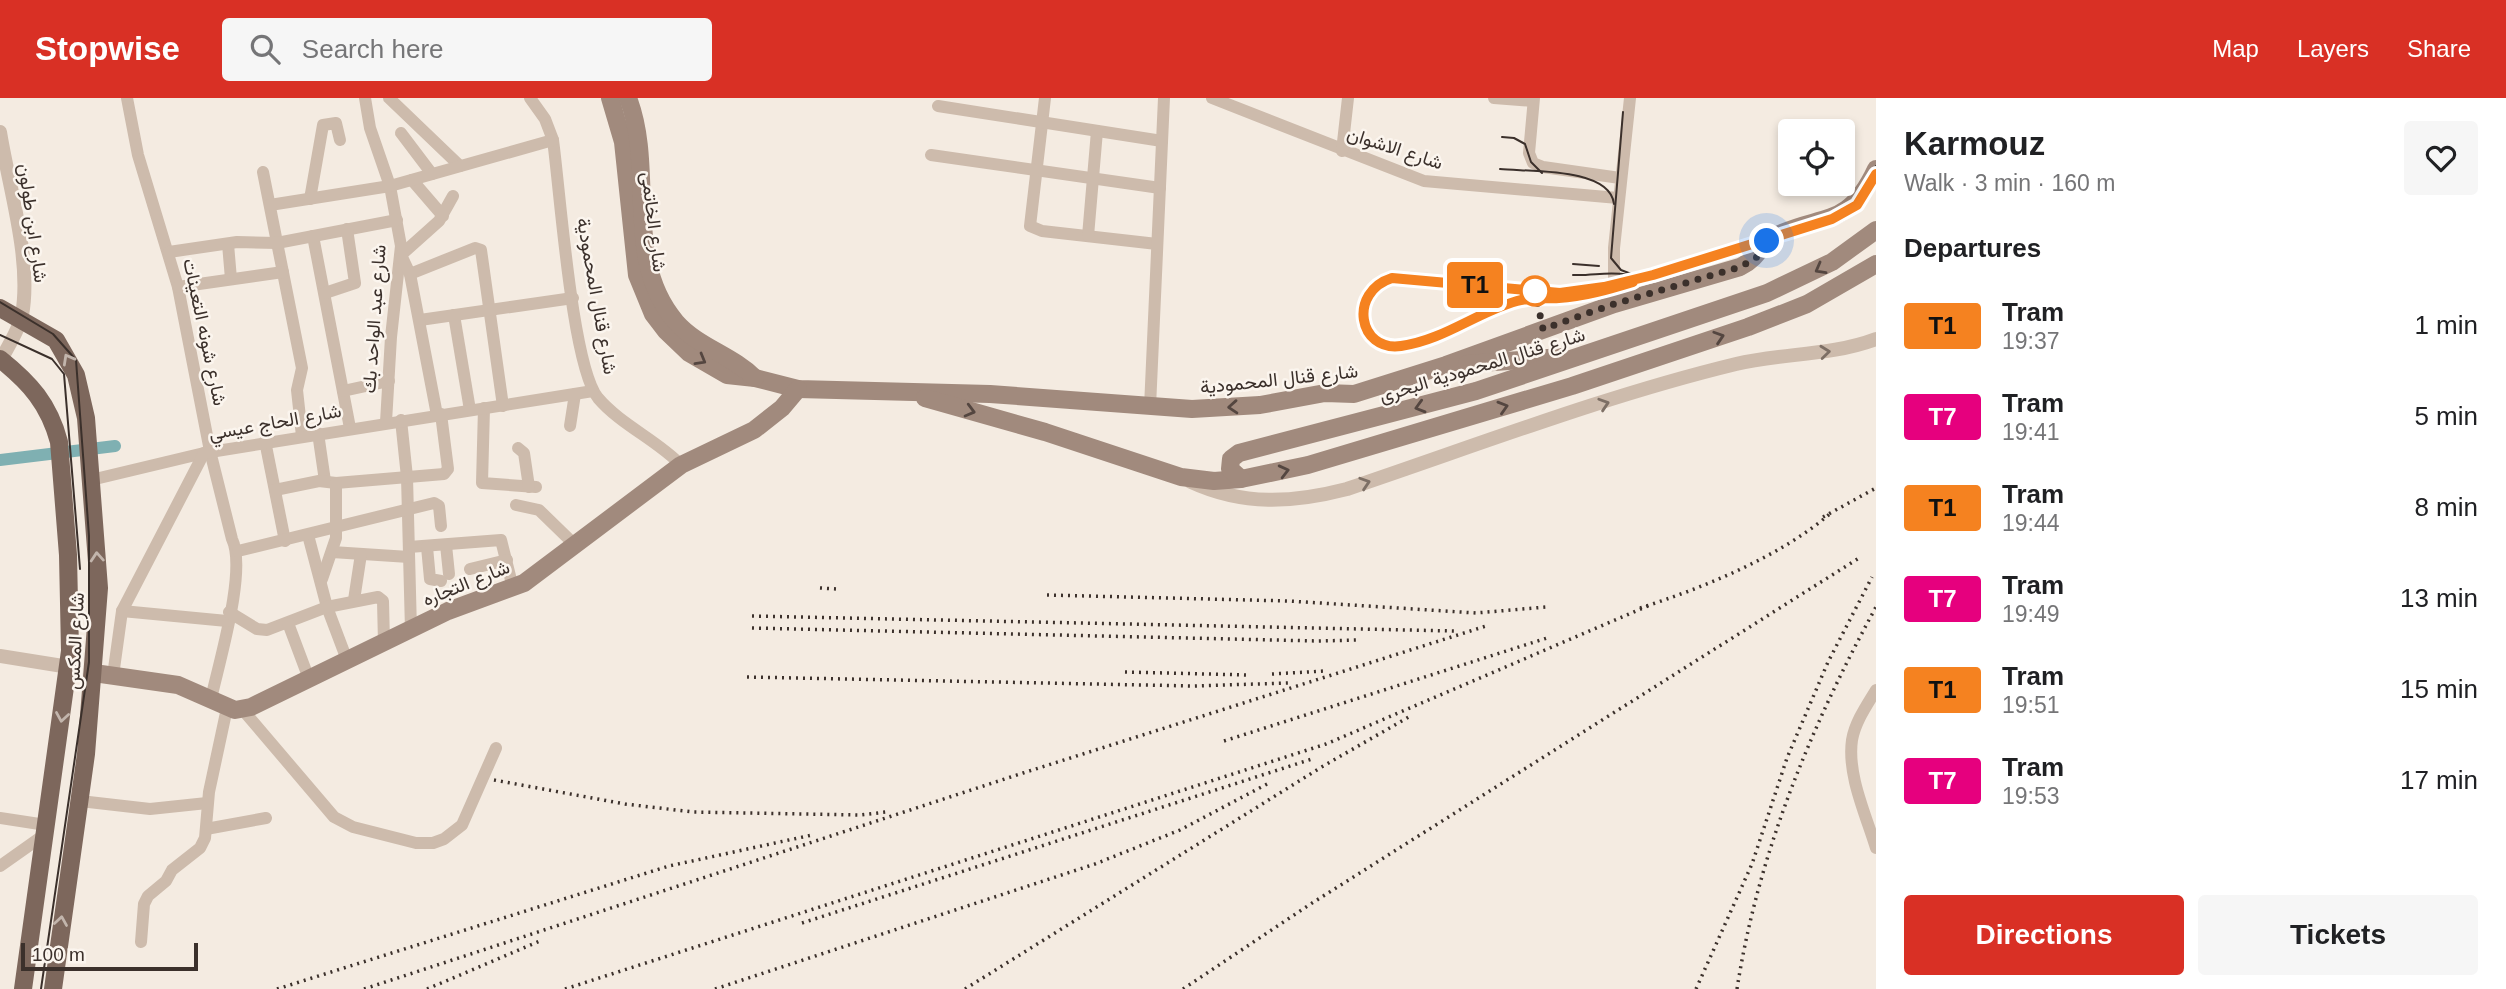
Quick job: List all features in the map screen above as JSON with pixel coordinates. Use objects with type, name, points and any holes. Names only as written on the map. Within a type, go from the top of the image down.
[{"type":"main road","name":"شارع الخاتمى","points":[[610,98],[623,142],[638,275],[653,313],[666,331],[689,353],[727,375],[755,378]]},
{"type":"main road","name":"شارع الخاتمى","points":[[628,98],[635,118],[641,223],[647,260],[660,298],[689,334],[742,365],[755,378]]},
{"type":"main road","name":"شارع قنال المحمودية","points":[[755,378],[797,389],[1026,396],[1150,407],[1237,407],[1325,393],[1354,394],[1446,365],[1614,304],[1748,263],[1756,258],[1769,239],[1853,206],[1876,169]]},
{"type":"main road","name":"شارع قنال المحمودية البحرى","points":[[1241,479],[1232,474],[1230,464],[1239,453],[1376,419],[1589,355],[1793,283],[1832,262],[1876,230]]},
{"type":"main road","points":[[905,393],[1045,432],[1181,477],[1214,481],[1241,479],[1300,467],[1493,410],[1748,327],[1832,292],[1876,264]]},
{"type":"main road","name":"شارع المكس","points":[[0,308],[56,340],[63,350],[76,375],[86,418],[91,480],[99,588],[94,673],[53,989]]},
{"type":"main road","points":[[1446,365],[1589,355]]},
{"type":"main road","name":"شارع المكس","points":[[0,360],[30,383],[48,408],[54,423],[59,442],[71,625],[69,667],[23,989]]},
{"type":"main road","name":"شارع التجاره","points":[[227,705],[309,679],[459,606],[513,588],[681,465],[754,430],[782,408],[797,389]]},
{"type":"main road","points":[[94,673],[178,685],[227,705]]},
{"type":"street","name":"شارع شونه التعينات","points":[[127,98],[138,155],[178,287],[207,452],[232,539],[238,551],[228,616],[227,705],[207,803],[206,829]]},
{"type":"street","name":"شارع عبد الواحد بك","points":[[365,98],[370,128],[390,186],[401,255],[385,338],[389,381],[386,422]]},
{"type":"street","points":[[389,98],[460,166]]},
{"type":"street","name":"شارع قنال المحمودية","points":[[530,98],[545,119],[553,141],[573,298],[586,370],[593,391],[681,465]]},
{"type":"street","points":[[1045,98],[1030,226],[1042,231],[1157,244]]},
{"type":"street","points":[[1150,407],[1164,98]]},
{"type":"street","name":"شارع الاشوان","points":[[1212,98],[1342,151],[1436,183],[1618,198]]},
{"type":"street","points":[[1342,151],[1348,98]]},
{"type":"street","points":[[1494,98],[1534,100],[1529,153],[1533,163],[1543,167],[1620,178]]},
{"type":"street","points":[[1614,304],[1612,272],[1630,98]]},
{"type":"street","points":[[938,106],[1162,141]]},
{"type":"street","points":[[310,199],[323,125],[336,123],[340,140]]},
{"type":"street","points":[[1088,236],[1097,131]]},
{"type":"street","name":"شارع ابن طولون","points":[[0,132],[23,269],[21,319]]},
{"type":"street","points":[[401,133],[432,174]]},
{"type":"street","points":[[270,205],[390,186],[553,141]]},
{"type":"street","points":[[931,155],[1093,181],[1160,188]]},
{"type":"street","points":[[1541,192],[1543,167]]},
{"type":"street","points":[[263,172],[302,369],[297,390],[302,436]]},
{"type":"street","points":[[412,180],[443,216]]},
{"type":"street","points":[[275,490],[330,482],[447,472],[439,414],[420,320],[410,274],[401,255],[443,216],[453,195]]},
{"type":"street","points":[[169,252],[228,244],[277,243],[397,220]]},
{"type":"street","points":[[325,293],[355,283],[347,229]]},
{"type":"street","points":[[313,236],[350,428]]},
{"type":"street","points":[[228,244],[231,279]]},
{"type":"street","points":[[410,274],[478,248],[483,254],[503,406]]},
{"type":"street","points":[[178,287],[283,272]]},
{"type":"street","points":[[420,320],[573,298]]},
{"type":"street","points":[[454,314],[470,410]]},
{"type":"street","points":[[0,360],[21,319]]},
{"type":"street","points":[[1181,477],[1216,492],[1244,499],[1273,502],[1309,498],[1347,489],[1613,401],[1734,365],[1841,350],[1876,340]]},
{"type":"street","points":[[343,391],[389,381]]},
{"type":"street","name":"شارع الحاج عيسي","points":[[113,676],[122,611],[207,452],[593,391]]},
{"type":"street","points":[[570,426],[575,394]]},
{"type":"street","points":[[484,408],[482,483],[533,487],[524,453],[518,448]]},
{"type":"street","points":[[401,420],[407,477],[411,630]]},
{"type":"street","points":[[318,433],[330,482],[337,528],[332,552],[321,579]]},
{"type":"street","points":[[265,441],[285,541]]},
{"type":"street","points":[[91,480],[207,452]]},
{"type":"street","points":[[238,551],[437,504],[441,526]]},
{"type":"street","points":[[516,505],[531,506],[539,510],[575,545]]},
{"type":"street","points":[[308,535],[327,607],[347,660]]},
{"type":"street","points":[[332,552],[409,552],[427,547],[501,540],[513,588]]},
{"type":"street","points":[[427,547],[430,579],[445,578],[446,545]]},
{"type":"street","points":[[354,600],[361,554]]},
{"type":"street","points":[[470,569],[507,560]]},
{"type":"street","points":[[122,611],[228,616],[261,631],[327,607],[378,597],[383,601],[384,643]]},
{"type":"street","points":[[288,623],[309,679]]},
{"type":"street","points":[[0,656],[69,667]]},
{"type":"street","points":[[1876,690],[1852,740],[1856,783],[1876,848]]},
{"type":"street","points":[[227,705],[339,821],[416,843],[433,844],[457,832],[496,748]]},
{"type":"street","points":[[79,801],[150,809],[207,803]]},
{"type":"street","points":[[0,818],[45,830]]},
{"type":"street","points":[[141,942],[144,904],[148,896],[166,881],[172,870],[200,848],[206,829],[265,818]]},
{"type":"street","points":[[0,866],[45,830]]},
{"type":"waterway","points":[[0,460],[115,446]]},
{"type":"tram line","points":[[1623,112],[1611,258],[1621,270],[1639,277]]},
{"type":"tram line","points":[[1502,137],[1514,138],[1525,144],[1531,162],[1542,173]]},
{"type":"tram line","points":[[1876,166],[1857,201],[1845,209],[1782,233],[1604,287],[1560,293],[1392,278],[1373,287],[1363,305],[1365,326],[1380,342],[1401,346],[1439,336],[1513,302],[1613,288],[1832,219],[1857,205],[1876,174]]},
{"type":"tram line","points":[[1500,169],[1584,177],[1609,192],[1614,204]]},
{"type":"tram line","name":"T1","points":[[1633,282],[1560,298],[1535,297],[1513,302],[1439,336],[1401,346],[1390,346],[1371,335],[1362,315],[1363,305],[1373,287],[1392,278],[1560,293],[1604,287],[1636,277],[1653,275],[1832,219],[1857,205],[1876,174]]},
{"type":"tram line","points":[[1573,264],[1599,266]]},
{"type":"tram line","points":[[1573,275],[1628,275]]},
{"type":"tram line","points":[[0,302],[53,334],[76,360],[89,536],[89,662],[41,989]]},
{"type":"tram line","points":[[0,335],[52,359],[64,374],[80,569]]},
{"type":"railway","points":[[1823,517],[1876,488]]},
{"type":"railway","points":[[1640,608],[1690,591],[1741,569],[1790,543],[1832,512]]},
{"type":"railway","points":[[1183,989],[1309,905],[1859,558]]},
{"type":"railway","points":[[1696,989],[1752,864],[1787,758],[1828,662],[1872,577]]},
{"type":"railway","points":[[820,588],[837,589]]},
{"type":"railway","points":[[1047,595],[1289,601],[1476,613],[1546,607]]},
{"type":"railway","points":[[565,989],[1326,744],[1650,605]]},
{"type":"railway","points":[[1737,989],[1758,889],[1790,792],[1830,698],[1876,607]]},
{"type":"railway","points":[[752,616],[1455,631]]},
{"type":"railway","points":[[364,989],[1023,773],[1486,626]]},
{"type":"railway","points":[[752,628],[1358,640]]},
{"type":"railway","points":[[1224,741],[1547,638]]},
{"type":"railway","points":[[1272,674],[1325,671]]},
{"type":"railway","points":[[1125,672],[1248,675]]},
{"type":"railway","points":[[747,677],[1193,686],[1288,683]]},
{"type":"railway","points":[[965,989],[1320,768],[1412,715]]},
{"type":"railway","points":[[802,923],[1312,759]]},
{"type":"railway","points":[[494,780],[625,804],[693,812],[861,815],[886,812]]},
{"type":"railway","points":[[715,989],[1095,864],[1180,830],[1269,783]]},
{"type":"railway","points":[[277,989],[669,866],[812,835]]},
{"type":"railway","points":[[427,989],[540,941]]},
{"type":"route","points":[[1535,291],[1543,329],[1654,291],[1740,267],[1756,258],[1767,241]]}]
